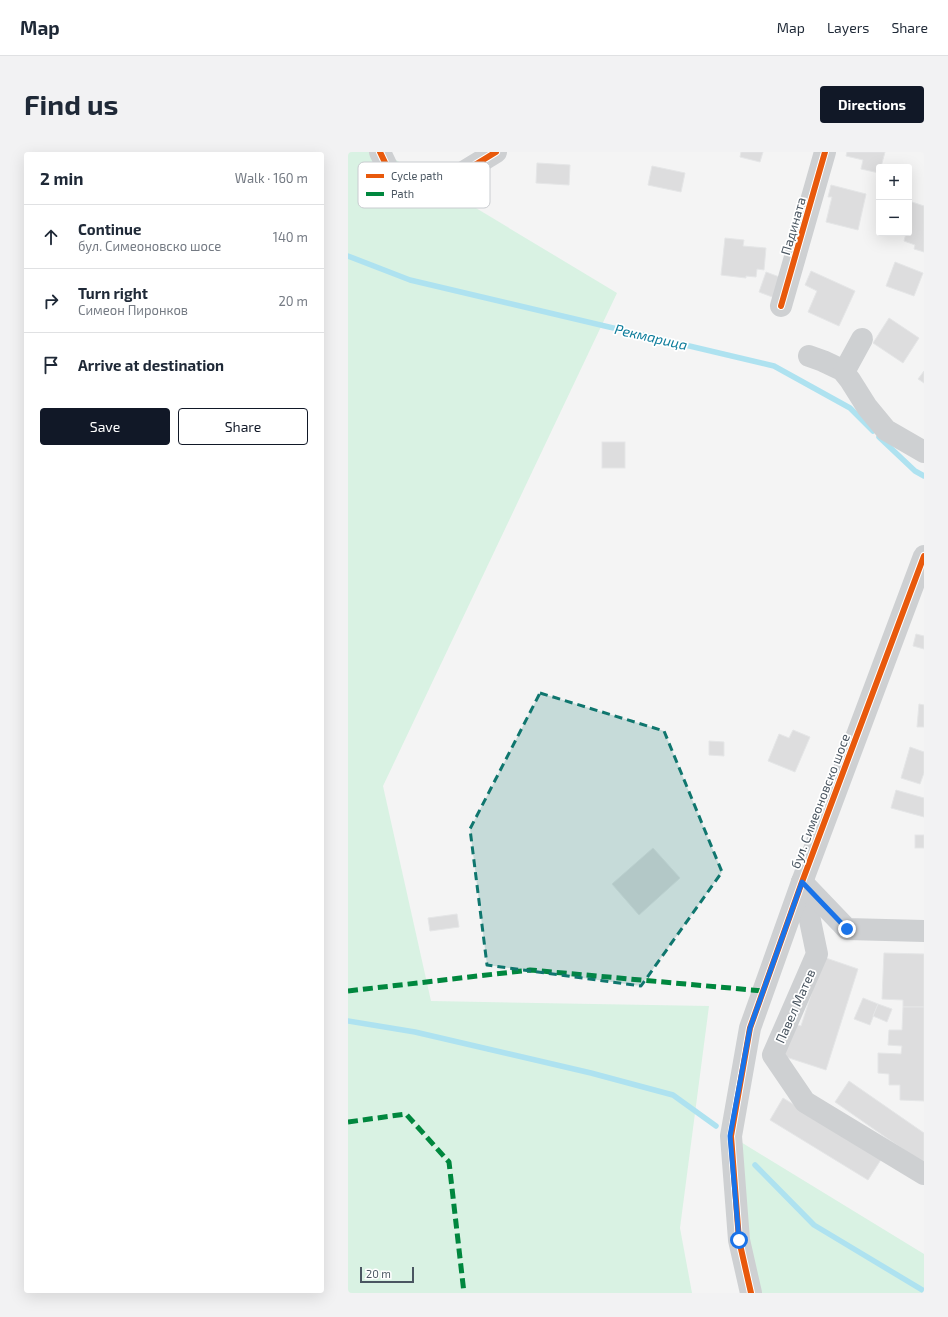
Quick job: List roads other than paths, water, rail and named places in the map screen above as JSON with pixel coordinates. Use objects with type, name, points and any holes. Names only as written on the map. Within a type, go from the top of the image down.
[{"type":"street","points":[[380,152],[385,162]]},
{"type":"street","points":[[480,162],[496,152]]},
{"type":"street","name":"Падината","points":[[781,306],[825,152]]},
{"type":"street","points":[[844,372],[862,339]]},
{"type":"street","points":[[810,356],[842,370],[867,408],[886,430],[924,452]]},
{"type":"street","name":"бул. Симеоновско шосе","points":[[751,1293],[739,1240],[730,1136],[750,1028],[802,882],[924,556]]},
{"type":"street","points":[[802,882],[847,929],[924,931]]},
{"type":"street","name":"Павел Матев","points":[[802,882],[817,954],[773,1055],[805,1102],[924,1174]]},
{"type":"waterway","name":"Рекмарица","points":[[348,256],[410,280],[774,366],[850,408],[873,431]]},
{"type":"waterway","name":"Рекмарица","points":[[879,437],[915,471],[924,476]]},
{"type":"waterway","points":[[348,1021],[415,1032],[591,1073],[673,1095],[716,1126]]},
{"type":"waterway","points":[[755,1165],[814,1225],[924,1291]]}]
